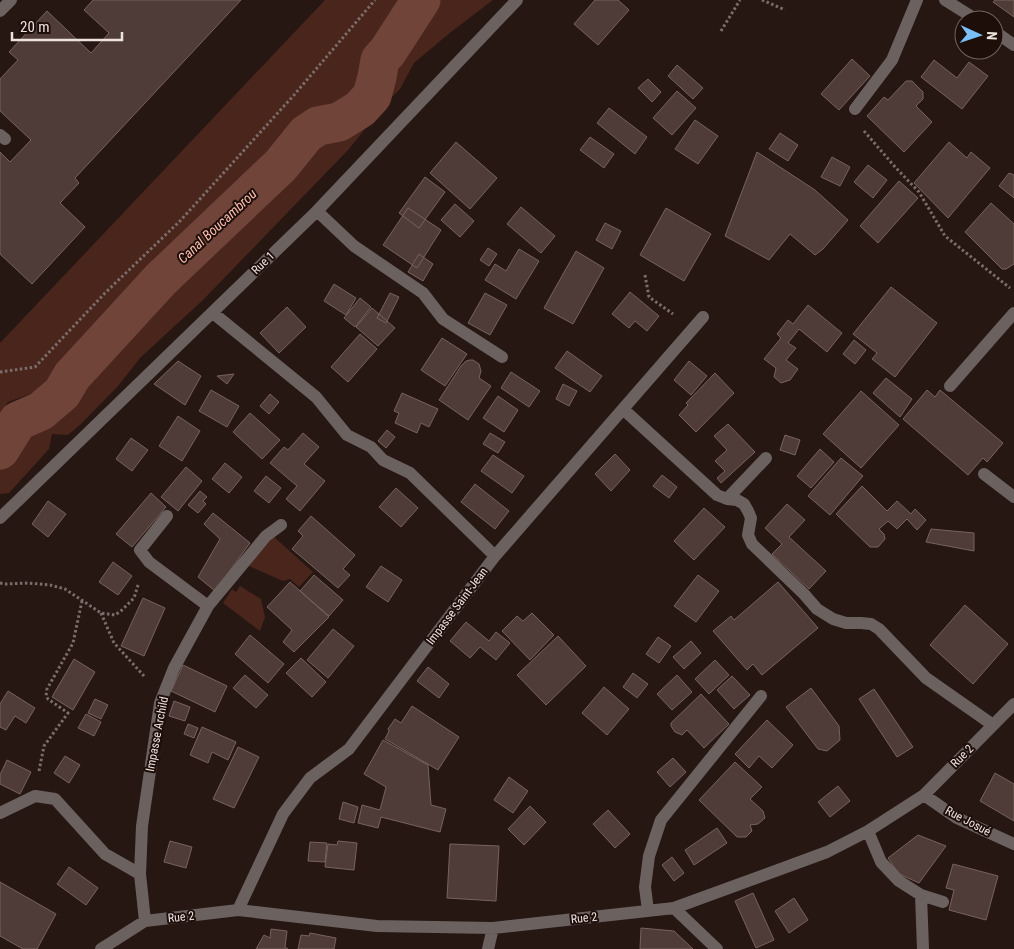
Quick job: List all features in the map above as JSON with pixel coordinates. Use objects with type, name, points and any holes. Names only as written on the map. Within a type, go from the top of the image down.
[{"type":"street","points":[[0,11],[12,0]]},
{"type":"street","name":"Rue 1","points":[[0,518],[317,210],[517,0]]},
{"type":"street","points":[[855,109],[892,60],[917,0]]},
{"type":"street","points":[[945,0],[961,10]]},
{"type":"street","points":[[317,210],[354,246],[423,293],[443,319],[502,357]]},
{"type":"street","points":[[213,312],[316,397],[347,435],[371,447],[383,460],[410,473],[495,556]]},
{"type":"street","points":[[950,386],[1014,313]]},
{"type":"street","name":"Impasse Saint-Jean","points":[[238,910],[283,814],[310,778],[349,749],[495,556],[703,317]]},
{"type":"street","points":[[623,409],[717,495],[727,500],[737,500],[744,504],[751,518],[748,534],[752,544],[817,609],[833,619],[846,623],[870,624],[880,629],[926,678],[993,725]]},
{"type":"street","points":[[727,500],[766,458]]},
{"type":"street","points":[[984,474],[1014,497]]},
{"type":"street","points":[[167,516],[140,550],[149,562],[208,606]]},
{"type":"street","name":"Impasse Archild","points":[[145,920],[140,874],[142,826],[160,704],[174,668],[208,606],[266,536],[281,525]]},
{"type":"street","points":[[648,911],[645,886],[649,856],[661,820],[761,696]]},
{"type":"street","name":"Rue 2","points":[[101,949],[145,920],[238,910],[377,926],[493,928],[674,908],[827,852],[868,831],[924,795],[1014,704]]},
{"type":"street","name":"Rue Josué","points":[[924,795],[957,818],[1014,844]]},
{"type":"street","points":[[0,813],[35,796],[55,799],[105,854],[140,874]]},
{"type":"street","points":[[868,831],[881,862],[899,881],[921,895],[943,902]]},
{"type":"street","points":[[921,895],[923,949]]},
{"type":"street","points":[[674,908],[718,949]]},
{"type":"street","points":[[488,949],[493,928]]},
{"type":"path","points":[[0,372],[35,368],[105,293],[180,221],[294,95],[375,0]]},
{"type":"path","points":[[721,31],[740,0]]},
{"type":"path","points":[[762,0],[785,10]]},
{"type":"path","points":[[855,109],[856,117],[864,130],[919,192],[945,236],[1014,292]]},
{"type":"path","points":[[645,275],[649,297],[694,328]]},
{"type":"path","points":[[0,583],[50,585],[65,589],[102,613],[116,615],[134,598],[140,576],[149,562]]},
{"type":"path","points":[[35,796],[44,746],[68,713],[48,699],[46,696],[47,689],[73,643],[82,601]]},
{"type":"path","points":[[102,613],[114,643],[163,697]]},
{"type":"shaded area","points":[[325,0],[414,0],[365,68],[358,89],[340,107],[312,119],[275,150],[221,212],[109,320],[86,350],[33,393],[8,402],[0,414],[0,343]]},
{"type":"shaded area","points":[[429,0],[493,0],[414,63],[400,89],[385,104],[349,149],[203,300],[141,357],[118,386],[80,425],[68,435],[52,434],[49,449],[9,493],[0,494],[0,462],[11,449],[24,426],[71,394],[100,354],[207,246],[250,215],[320,134],[340,129],[354,121],[367,110],[375,100],[382,84],[385,65],[396,52]]},
{"type":"shaded area","points":[[272,535],[313,572],[299,587],[290,579],[283,581],[249,566]]},
{"type":"shaded area","points":[[240,586],[261,599],[265,617],[260,631],[223,603],[232,589],[236,592]]},
{"type":"building","points":[[93,0],[241,0],[75,178],[79,183],[60,203],[85,227],[32,284],[0,254],[0,152],[10,162],[31,140],[0,111],[0,79],[18,60],[9,52],[47,11],[91,53],[109,33],[84,10]]},
{"type":"building","points":[[595,0],[618,0],[629,10],[598,45],[574,24]]},
{"type":"building","points":[[995,0],[1014,0],[1014,17],[993,2]]},
{"type":"building","points":[[852,59],[870,76],[839,110],[821,94]]},
{"type":"building","points":[[934,60],[957,78],[969,62],[988,76],[962,109],[921,77]]},
{"type":"building","points":[[677,65],[703,88],[693,99],[668,76]]},
{"type":"building","points":[[648,79],[661,92],[652,102],[638,88]]},
{"type":"building","points":[[906,81],[912,81],[923,92],[923,99],[916,106],[932,122],[904,152],[867,116],[884,97],[888,100]]},
{"type":"building","points":[[677,91],[696,108],[672,135],[653,118]]},
{"type":"building","points":[[609,108],[647,137],[635,154],[597,123]]},
{"type":"building","points":[[695,120],[718,136],[698,164],[675,149]]},
{"type":"building","points":[[780,133],[798,145],[788,161],[769,149]]},
{"type":"building","points":[[590,137],[614,154],[604,168],[580,150]]},
{"type":"building","points":[[456,142],[497,178],[470,209],[430,173]]},
{"type":"building","points":[[949,142],[967,158],[971,152],[990,168],[948,218],[914,183]]},
{"type":"building","points":[[757,152],[815,190],[848,220],[823,249],[815,255],[790,234],[769,260],[725,236]]},
{"type":"building","points":[[832,157],[850,167],[840,186],[821,177]]},
{"type":"building","points":[[868,165],[887,180],[873,198],[854,182]]},
{"type":"building","points":[[1009,173],[1014,175],[1014,198],[999,186]]},
{"type":"building","points":[[425,177],[445,192],[419,228],[399,213]]},
{"type":"building","points":[[899,181],[918,198],[878,243],[860,226]]},
{"type":"building","points":[[991,203],[1014,224],[1014,264],[1006,269],[1002,269],[965,232]]},
{"type":"building","points":[[455,204],[474,221],[460,237],[441,220]]},
{"type":"building","points":[[521,207],[555,236],[541,253],[507,224]]},
{"type":"building","points":[[408,208],[441,230],[417,268],[383,245]]},
{"type":"building","points":[[666,208],[711,234],[684,281],[640,255]]},
{"type":"building","points":[[605,223],[621,231],[612,249],[596,240]]},
{"type":"building","points":[[488,248],[497,254],[489,266],[480,260]]},
{"type":"building","points":[[519,249],[539,261],[516,299],[485,280],[495,264],[506,271]]},
{"type":"building","points":[[576,251],[604,268],[573,324],[544,308]]},
{"type":"building","points":[[419,254],[433,264],[423,281],[408,272]]},
{"type":"building","points":[[334,284],[356,298],[346,315],[324,301]]},
{"type":"building","points":[[891,287],[937,323],[895,377],[872,359],[877,353],[853,334]]},
{"type":"building","points":[[630,292],[659,316],[647,331],[635,321],[629,328],[612,314]]},
{"type":"building","points":[[390,293],[399,297],[386,323],[377,318]]},
{"type":"building","points":[[485,293],[507,305],[490,335],[468,323]]},
{"type":"building","points":[[360,298],[371,307],[355,327],[344,318]]},
{"type":"building","points":[[808,305],[842,333],[827,352],[799,329],[788,343],[796,348],[786,360],[798,369],[790,380],[781,383],[774,377],[776,368],[764,359],[781,338],[777,334],[788,320],[793,324]]},
{"type":"building","points":[[287,307],[306,327],[279,353],[260,333]]},
{"type":"building","points":[[372,308],[395,328],[378,346],[356,327]]},
{"type":"building","points":[[360,334],[377,349],[348,382],[331,367]]},
{"type":"building","points":[[442,338],[467,354],[445,386],[421,370]]},
{"type":"building","points":[[854,340],[866,350],[855,364],[843,354]]},
{"type":"building","points":[[567,351],[602,376],[590,392],[555,368]]},
{"type":"building","points":[[470,360],[479,364],[481,371],[479,378],[491,386],[468,420],[439,400],[461,366]]},
{"type":"building","points":[[178,361],[201,376],[185,405],[154,384]]},
{"type":"building","points":[[689,361],[707,376],[691,395],[674,380]]},
{"type":"building","points":[[511,372],[540,391],[529,407],[501,388]]},
{"type":"building","points":[[715,373],[734,393],[696,432],[679,415],[688,405],[686,403]]},
{"type":"building","points":[[234,374],[227,384],[217,376]]},
{"type":"building","points":[[886,378],[912,399],[900,417],[873,393]]},
{"type":"building","points":[[563,384],[577,391],[569,406],[556,399]]},
{"type":"building","points":[[211,390],[239,406],[227,427],[199,411]]},
{"type":"building","points":[[927,390],[935,397],[940,390],[1003,443],[987,462],[983,458],[968,475],[903,419]]},
{"type":"building","points":[[861,391],[899,425],[861,468],[823,434]]},
{"type":"building","points":[[402,393],[438,409],[429,427],[421,423],[417,433],[395,423],[399,413],[394,411]]},
{"type":"building","points":[[270,394],[279,402],[269,414],[260,406]]},
{"type":"building","points":[[498,396],[518,410],[504,432],[483,418]]},
{"type":"building","points":[[250,413],[280,440],[262,459],[233,432]]},
{"type":"building","points":[[178,416],[200,431],[182,461],[159,446]]},
{"type":"building","points":[[728,424],[755,452],[721,483],[717,478],[725,471],[715,461],[727,450],[714,436]]},
{"type":"building","points":[[387,430],[395,437],[386,448],[378,441]]},
{"type":"building","points":[[303,433],[319,447],[304,464],[325,481],[300,511],[286,499],[297,486],[270,463],[284,447],[288,450]]},
{"type":"building","points":[[490,433],[505,442],[498,453],[483,444]]},
{"type":"building","points":[[785,435],[800,440],[795,455],[780,450]]},
{"type":"building","points":[[131,438],[148,450],[132,471],[116,459]]},
{"type":"building","points":[[820,449],[834,462],[811,488],[797,476]]},
{"type":"building","points":[[615,454],[630,470],[611,491],[595,474]]},
{"type":"building","points":[[493,455],[524,476],[512,493],[481,471]]},
{"type":"building","points":[[841,458],[863,476],[830,515],[808,496]]},
{"type":"building","points":[[225,463],[242,477],[229,493],[212,479]]},
{"type":"building","points":[[186,467],[202,481],[178,511],[161,497]]},
{"type":"building","points":[[662,475],[677,487],[669,498],[653,486]]},
{"type":"building","points":[[266,476],[281,488],[269,503],[254,491]]},
{"type":"building","points":[[475,484],[509,511],[495,529],[461,502]]},
{"type":"building","points":[[862,486],[887,511],[897,501],[911,514],[915,509],[926,520],[917,530],[907,519],[897,529],[888,521],[879,529],[884,534],[885,539],[878,547],[870,547],[836,514]]},
{"type":"building","points":[[396,488],[418,508],[401,527],[379,507]]},
{"type":"building","points":[[200,491],[207,497],[203,501],[206,504],[198,513],[188,505]]},
{"type":"building","points":[[151,493],[166,507],[132,547],[116,534]]},
{"type":"building","points":[[48,501],[66,514],[48,537],[32,524]]},
{"type":"building","points":[[787,504],[805,520],[789,537],[826,571],[809,589],[772,554],[782,544],[765,528]]},
{"type":"building","points":[[704,508],[725,527],[694,560],[674,541]]},
{"type":"building","points":[[213,513],[250,543],[215,591],[198,577],[220,539],[204,524]]},
{"type":"building","points":[[311,516],[355,555],[343,569],[350,575],[338,588],[292,549],[303,536],[298,531]]},
{"type":"building","points":[[931,529],[974,533],[974,551],[926,542]]},
{"type":"building","points":[[113,562],[132,576],[118,595],[99,582]]},
{"type":"building","points":[[381,566],[402,580],[388,602],[366,587]]},
{"type":"building","points":[[314,575],[343,600],[329,616],[300,591]]},
{"type":"building","points":[[698,575],[719,591],[696,622],[674,606]]},
{"type":"building","points":[[290,582],[329,617],[294,652],[283,642],[292,630],[267,607]]},
{"type":"building","points":[[778,582],[818,628],[762,675],[753,664],[747,670],[713,631],[731,616],[734,620]]},
{"type":"building","points":[[143,598],[165,608],[144,656],[121,646]]},
{"type":"building","points":[[965,605],[1008,644],[973,684],[930,645]]},
{"type":"building","points":[[532,613],[554,635],[530,660],[502,631],[517,616],[523,621]]},
{"type":"building","points":[[466,622],[489,641],[496,632],[510,643],[496,660],[480,647],[470,658],[450,641]]},
{"type":"building","points":[[333,629],[354,646],[328,678],[307,660]]},
{"type":"building","points":[[250,635],[284,664],[268,683],[235,654]]},
{"type":"building","points":[[558,636],[586,666],[546,705],[517,675]]},
{"type":"building","points":[[658,637],[671,646],[659,663],[646,654]]},
{"type":"building","points":[[691,641],[701,653],[684,669],[673,657]]},
{"type":"building","points":[[301,658],[326,682],[312,697],[286,673]]},
{"type":"building","points":[[74,659],[95,672],[73,710],[52,697]]},
{"type":"building","points":[[715,660],[729,675],[709,694],[695,679]]},
{"type":"building","points":[[183,665],[227,686],[215,712],[171,691]]},
{"type":"building","points":[[428,667],[449,684],[439,698],[417,681]]},
{"type":"building","points":[[633,673],[648,684],[637,698],[623,687]]},
{"type":"building","points":[[245,675],[268,695],[256,708],[233,688]]},
{"type":"building","points":[[677,675],[692,692],[672,710],[657,694]]},
{"type":"building","points":[[732,676],[750,695],[734,709],[717,690]]},
{"type":"building","points":[[604,687],[629,709],[607,735],[582,713]]},
{"type":"building","points":[[811,688],[839,726],[840,740],[827,751],[818,749],[786,707]]},
{"type":"building","points":[[874,689],[913,747],[897,757],[859,699]]},
{"type":"building","points":[[8,691],[35,708],[26,723],[15,716],[6,730],[0,727],[0,704]]},
{"type":"building","points":[[701,694],[729,724],[704,748],[687,730],[682,735],[675,732],[671,726],[671,723]]},
{"type":"building","points":[[95,699],[108,705],[101,719],[88,713]]},
{"type":"building","points":[[174,701],[190,707],[185,721],[169,716]]},
{"type":"building","points":[[412,706],[459,737],[438,770],[385,739],[389,731],[388,729],[395,719],[401,723]]},
{"type":"building","points":[[86,714],[101,722],[94,736],[78,728]]},
{"type":"building","points":[[767,720],[793,745],[772,768],[759,756],[749,768],[735,754]]},
{"type":"building","points":[[188,724],[198,728],[194,738],[184,734]]},
{"type":"building","points":[[202,727],[236,742],[228,760],[212,752],[208,763],[190,755]]},
{"type":"building","points":[[383,740],[428,765],[431,805],[446,809],[440,832],[381,817],[378,828],[358,823],[362,805],[380,810],[386,787],[364,774]]},
{"type":"building","points":[[238,747],[259,757],[234,808],[213,799]]},
{"type":"building","points":[[65,756],[80,765],[69,783],[54,773]]},
{"type":"building","points":[[673,758],[686,772],[670,787],[657,772]]},
{"type":"building","points":[[7,760],[31,772],[20,794],[0,784],[0,775]]},
{"type":"building","points":[[735,762],[762,787],[750,799],[763,811],[765,818],[758,824],[750,825],[752,831],[746,837],[737,837],[699,800]]},
{"type":"building","points":[[995,773],[1014,784],[1014,821],[980,801]]},
{"type":"building","points":[[509,777],[528,791],[513,813],[494,800]]},
{"type":"building","points":[[838,786],[850,801],[830,817],[818,802]]},
{"type":"building","points":[[343,802],[358,807],[354,823],[339,819]]},
{"type":"building","points":[[530,806],[546,822],[524,845],[508,829]]},
{"type":"building","points":[[608,810],[630,834],[615,848],[593,824]]},
{"type":"building","points":[[717,828],[727,843],[694,865],[685,850]]},
{"type":"building","points":[[918,835],[946,846],[919,883],[899,874],[888,858]]},
{"type":"building","points":[[170,841],[192,847],[186,868],[164,862]]},
{"type":"building","points":[[338,841],[357,843],[354,870],[325,867],[328,844],[337,845]]},
{"type":"building","points":[[310,842],[327,843],[325,862],[308,861]]},
{"type":"building","points":[[450,844],[499,846],[496,901],[447,898]]},
{"type":"building","points":[[672,857],[684,873],[674,881],[662,865]]},
{"type":"building","points":[[953,864],[998,876],[986,920],[949,910],[954,890],[946,888]]},
{"type":"building","points":[[69,867],[98,888],[86,905],[57,884]]},
{"type":"building","points":[[0,882],[56,914],[37,949],[23,949],[0,936]]},
{"type":"building","points":[[753,893],[774,940],[756,948],[735,901]]},
{"type":"building","points":[[794,898],[808,920],[789,933],[775,911]]},
{"type":"building","points":[[641,928],[674,931],[693,949],[640,949]]},
{"type":"building","points":[[271,929],[287,931],[285,947],[288,949],[256,949],[264,935],[270,938]]},
{"type":"building","points":[[310,933],[336,938],[334,949],[298,949],[301,935],[309,936]]},
{"type":"waterway","name":"Canal Boucambrou","points":[[0,450],[18,421],[41,411],[62,393],[72,376],[161,279],[281,165],[306,134],[318,126],[339,122],[360,109],[372,96],[380,60],[388,51],[421,0]]}]
